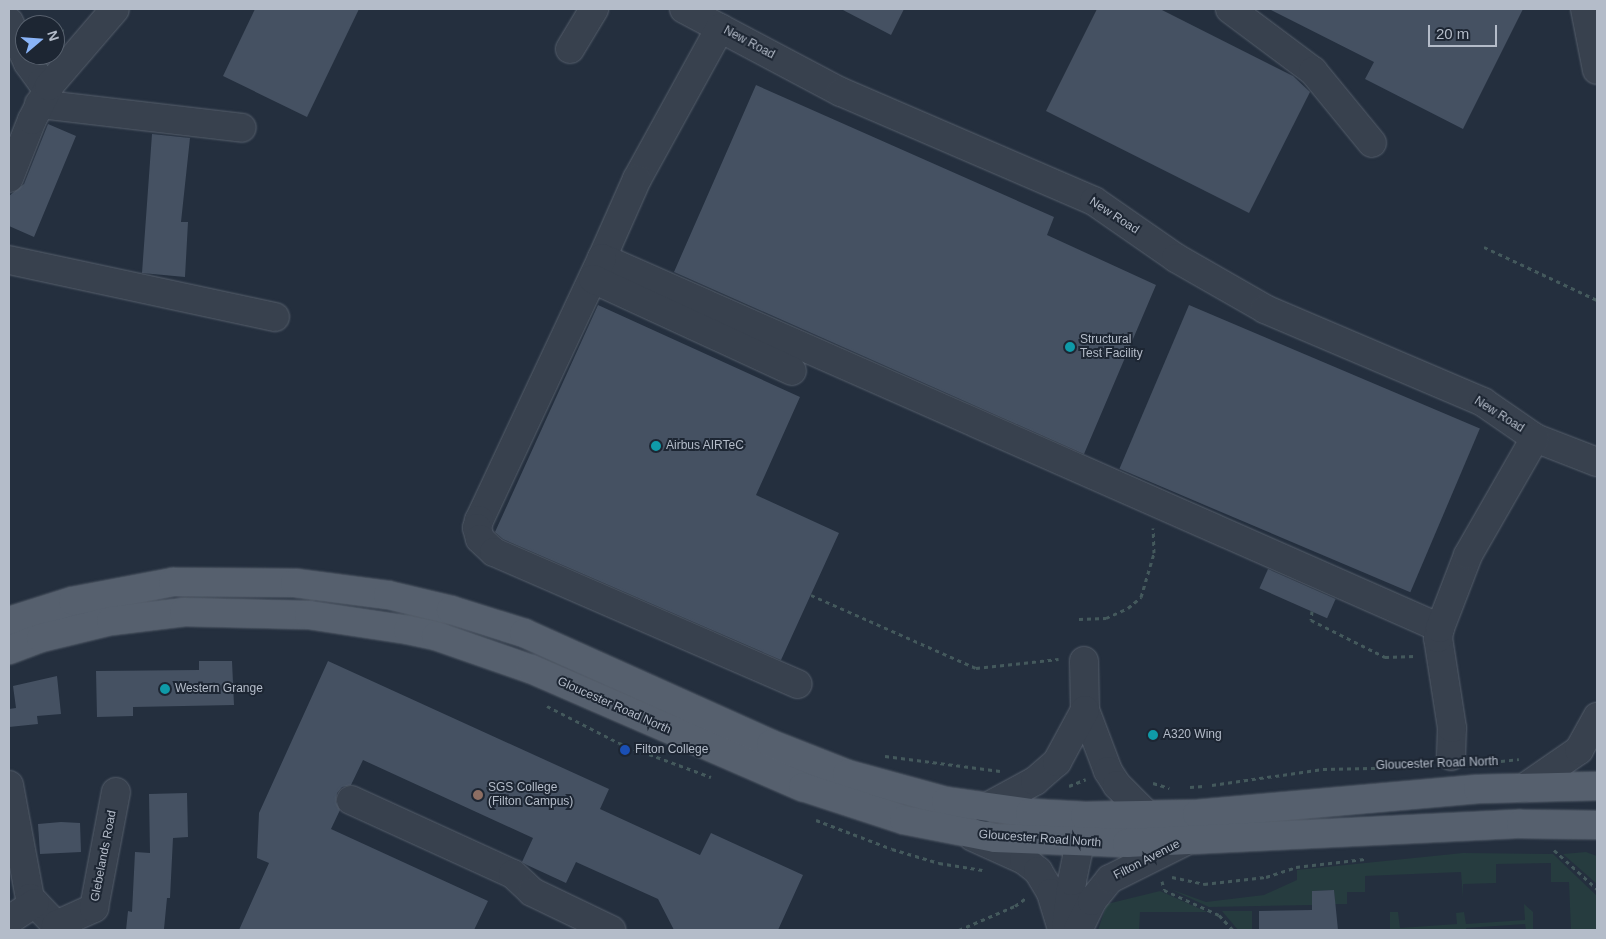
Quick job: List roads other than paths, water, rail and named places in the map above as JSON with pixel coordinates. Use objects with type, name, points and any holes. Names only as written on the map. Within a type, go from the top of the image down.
[{"type":"main road","name":"Gloucester Road North","points":[[9,621],[73,601],[173,582],[295,582],[388,595],[451,610],[524,633],[771,744],[847,774],[917,794],[1084,829],[1186,841],[1521,824],[1597,825]]},
{"type":"main road","name":"Gloucester Road North","points":[[9,650],[41,638],[111,621],[184,612],[309,615],[408,630],[436,636],[531,669],[803,787],[875,812],[965,833],[1084,829]]},
{"type":"main road","points":[[1084,829],[1148,816],[1524,788],[1597,786]]},
{"type":"street","points":[[10,9],[9,22],[28,64],[42,82],[44,95]]},
{"type":"street","points":[[9,178],[44,95],[115,9]]},
{"type":"street","points":[[570,50],[594,9]]},
{"type":"street","name":"New Road","points":[[684,9],[842,92],[1094,201],[1176,258],[1265,309],[1483,402],[1535,438],[1597,462]]},
{"type":"street","points":[[1230,9],[1313,71],[1372,143]]},
{"type":"street","points":[[1585,9],[1597,70]]},
{"type":"street","points":[[720,28],[637,179],[598,268],[479,520],[477,528],[480,539],[494,552],[797,684]]},
{"type":"street","points":[[44,95],[242,128]]},
{"type":"street","points":[[9,260],[275,317]]},
{"type":"street","points":[[598,268],[792,371]]},
{"type":"street","points":[[598,268],[1160,504],[1440,628]]},
{"type":"street","points":[[1440,761],[1452,728],[1441,655],[1440,628],[1468,555],[1490,531],[1535,438]]},
{"type":"street","points":[[1075,660],[1085,710],[1112,778],[1148,816]]},
{"type":"street","points":[[985,808],[1035,781],[1057,762],[1085,710]]},
{"type":"street","points":[[1524,788],[1578,750],[1597,717]]},
{"type":"street","name":"Glebelands Road","points":[[9,786],[30,898],[56,928],[94,908],[116,792]]},
{"type":"street","points":[[351,800],[513,874],[532,892],[611,930]]},
{"type":"street","points":[[1066,930],[1072,881],[1084,829]]},
{"type":"street","points":[[965,833],[1024,860],[1038,871],[1051,893],[1062,930]]},
{"type":"street","name":"Filton Avenue","points":[[1078,930],[1092,901],[1110,879],[1186,841]]},
{"type":"street","points":[[9,920],[35,903]]},
{"type":"place","name":"Structural Test Facility","points":[[1070,347]]},
{"type":"place","name":"Airbus AIRTeC","points":[[656,446]]},
{"type":"place","name":"Western Grange","points":[[165,689]]},
{"type":"place","name":"A320 Wing","points":[[1153,735]]},
{"type":"place","name":"Filton College","points":[[625,750]]},
{"type":"place","name":"SGS College (Filton Campus)","points":[[478,795]]}]
